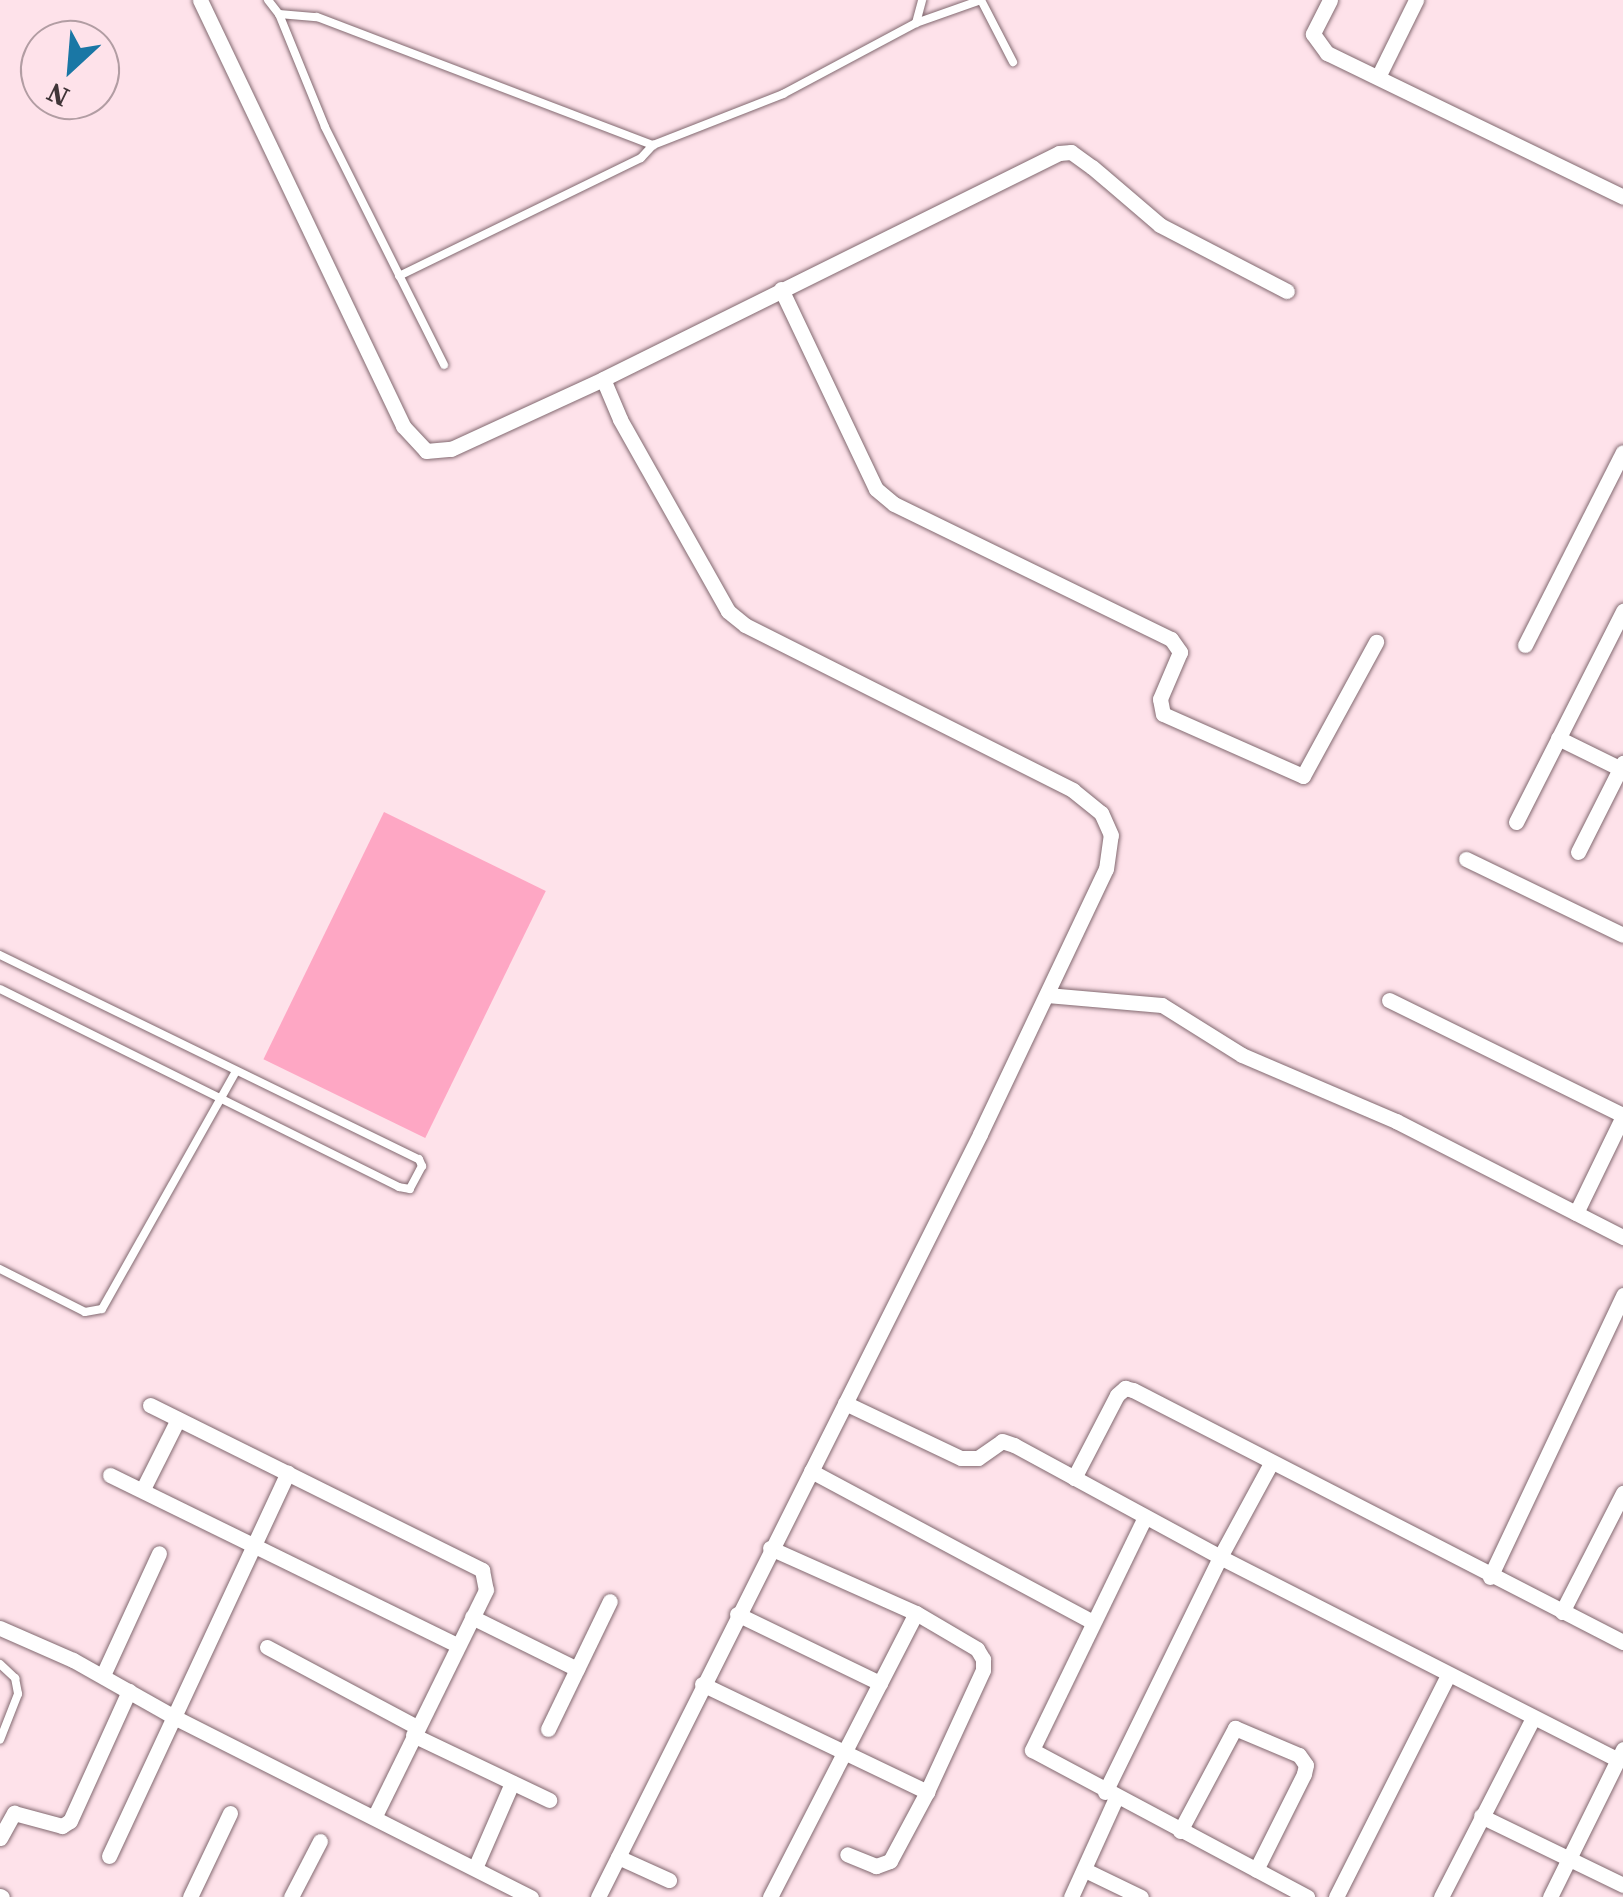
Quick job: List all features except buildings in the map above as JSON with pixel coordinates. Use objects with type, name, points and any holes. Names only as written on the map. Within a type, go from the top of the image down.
[{"type":"street","points":[[200,0],[404,426],[419,446],[436,452],[451,449],[603,379],[1059,153],[1071,152],[1160,225],[1287,291]]},
{"type":"street","points":[[1330,0],[1313,34],[1318,45],[1623,197]]},
{"type":"street","points":[[1378,77],[1416,0]]},
{"type":"street","points":[[781,289],[876,489],[894,504],[1171,639],[1180,652],[1160,698],[1163,714],[1297,778],[1303,776],[1376,642]]},
{"type":"street","points":[[598,1897],[1047,995],[1106,869],[1111,835],[1100,812],[1073,790],[746,625],[728,611],[620,419],[603,379]]},
{"type":"street","points":[[1525,645],[1623,452]]},
{"type":"street","points":[[1516,822],[1623,611]]},
{"type":"street","points":[[1558,738],[1622,768],[1578,852]]},
{"type":"street","points":[[1466,859],[1623,935]]},
{"type":"street","points":[[1047,995],[1162,1005],[1242,1055],[1396,1122],[1623,1236]]},
{"type":"street","points":[[1389,1000],[1623,1115],[1576,1213]]},
{"type":"street","points":[[1490,1577],[1623,1295]]},
{"type":"street","points":[[1074,1478],[1104,1416],[1124,1388],[1623,1642]]},
{"type":"street","points":[[845,1403],[961,1458],[978,1458],[1002,1441],[1448,1675],[1533,1718],[1620,1754],[1550,1897]]},
{"type":"street","points":[[150,1405],[474,1563],[486,1580],[472,1617],[374,1816]]},
{"type":"street","points":[[143,1489],[178,1420]]},
{"type":"street","points":[[1070,1897],[1111,1795],[1220,1557],[1271,1464]]},
{"type":"street","points":[[811,1472],[1093,1622]]},
{"type":"street","points":[[109,1856],[288,1473]]},
{"type":"street","points":[[110,1475],[457,1645]]},
{"type":"street","points":[[1562,1612],[1623,1493]]},
{"type":"street","points":[[1145,1516],[1032,1750],[1307,1897]]},
{"type":"street","points":[[770,1548],[916,1613],[977,1648],[984,1659],[983,1670],[928,1792],[890,1861],[876,1866],[847,1854]]},
{"type":"street","points":[[102,1675],[159,1553]]},
{"type":"street","points":[[548,1728],[610,1602]]},
{"type":"street","points":[[770,1897],[916,1613]]},
{"type":"street","points":[[737,1614],[880,1683]]},
{"type":"street","points":[[472,1617],[577,1669]]},
{"type":"street","points":[[0,1628],[102,1675],[174,1717],[531,1897]]},
{"type":"street","points":[[267,1647],[415,1731],[549,1800]]},
{"type":"street","points":[[1336,1897],[1448,1675]]},
{"type":"street","points":[[702,1684],[928,1792]]},
{"type":"street","points":[[0,1838],[14,1813],[62,1826],[70,1821],[129,1690]]},
{"type":"street","points":[[1442,1897],[1533,1718]]},
{"type":"street","points":[[1180,1831],[1235,1728],[1299,1756],[1306,1765],[1304,1774],[1256,1870]]},
{"type":"street","points":[[475,1868],[512,1783]]},
{"type":"street","points":[[190,1897],[230,1813]]},
{"type":"street","points":[[1482,1816],[1623,1885]]},
{"type":"street","points":[[291,1897],[320,1841]]},
{"type":"street","points":[[618,1856],[669,1880]]},
{"type":"street","points":[[1084,1870],[1141,1897]]},
{"type":"lane","points":[[268,0],[278,14],[325,127],[444,366]]},
{"type":"lane","points":[[916,24],[922,0]]},
{"type":"lane","points":[[399,276],[641,158],[653,145],[783,94],[916,24],[981,0],[1013,62]]},
{"type":"lane","points":[[278,14],[317,18],[653,145]]},
{"type":"lane","points":[[0,955],[419,1159],[422,1166],[410,1189],[220,1100],[0,989]]},
{"type":"lane","points":[[0,1269],[85,1312],[102,1309],[236,1071]]},
{"type":"lane","points":[[0,1664],[15,1678],[18,1694],[0,1740]]},
{"type":"shaded area","points":[[384,812],[546,891],[425,1138],[263,1059]]}]
